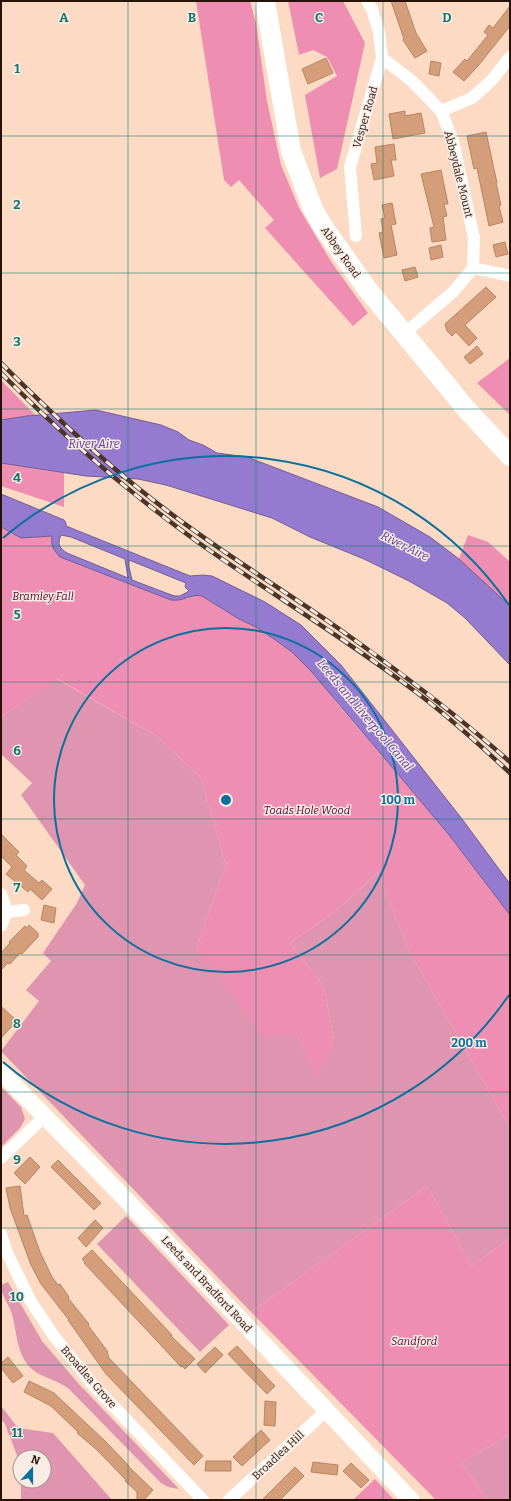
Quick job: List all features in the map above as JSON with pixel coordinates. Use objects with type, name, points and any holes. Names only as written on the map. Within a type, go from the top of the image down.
[{"type":"main road","name":"Abbey Road","points":[[265,1],[273,39],[291,151],[313,209],[343,256],[404,334],[468,411],[510,456]]},
{"type":"main road","name":"Leeds and Bradford Road","points":[[1,1072],[197,1273],[411,1500]]},
{"type":"street","name":"Vesper Road","points":[[356,236],[350,167],[382,58],[379,32],[372,9],[367,1]]},
{"type":"street","points":[[441,112],[472,98],[492,80],[510,57]]},
{"type":"street","name":"Abbeydale Mount","points":[[382,58],[412,81],[441,112],[453,141],[474,238],[473,268]]},
{"type":"street","points":[[404,334],[454,291],[473,268],[510,276]]},
{"type":"street","points":[[1,894],[7,912],[1,926]]},
{"type":"street","points":[[7,912],[24,910]]},
{"type":"street","points":[[1,1158],[45,1116]]},
{"type":"street","name":"Broadlea Grove","points":[[1,1234],[8,1253],[30,1300],[53,1335],[93,1385],[203,1500]]},
{"type":"street","name":"Broadlea Hill","points":[[229,1500],[326,1411]]},
{"type":"shaded area","points":[[57,679],[158,737],[201,778],[226,865],[197,946],[297,1036],[317,1077],[334,1040],[324,987],[290,943],[336,911],[378,872],[409,951],[510,1128],[510,1238],[472,1266],[427,1186],[251,1312],[1,1051],[39,1001],[26,990],[51,961],[43,953],[77,903],[85,885],[21,795],[32,783],[1,754],[1,717]]},
{"type":"shaded area","points":[[1,1087],[21,1107],[25,1119],[20,1128],[1,1147]]},
{"type":"shaded area","points":[[126,1216],[229,1325],[200,1352],[97,1244]]},
{"type":"shaded area","points":[[8,1282],[42,1341],[78,1383],[179,1489],[168,1487],[161,1483],[69,1389],[31,1369],[19,1347],[12,1314],[1,1289],[1,1285]]},
{"type":"shaded area","points":[[1,1406],[18,1428],[53,1433],[112,1500],[21,1500],[21,1489],[52,1489],[52,1449],[15,1449],[5,1424],[1,1419]]},
{"type":"shaded area","points":[[510,1434],[510,1500],[488,1500],[461,1463]]},
{"type":"green space","points":[[196,1],[250,1],[256,23],[267,101],[281,165],[299,208],[332,263],[368,313],[353,326],[265,228],[274,220],[239,180],[231,187],[224,180]]},
{"type":"green space","points":[[288,1],[343,1],[365,43],[337,169],[320,178],[305,95],[337,76],[327,57],[313,50],[299,55]]},
{"type":"green space","points":[[510,358],[510,415],[477,383]]},
{"type":"green space","points":[[1,380],[36,416],[1,420]]},
{"type":"green space","points":[[1,463],[64,473],[64,507],[1,486]]},
{"type":"green space","name":"Toads Hole Wood","points":[[1,527],[14,535],[52,536],[55,551],[98,572],[186,599],[196,595],[202,596],[274,639],[292,652],[318,678],[337,703],[450,836],[510,915],[510,1128],[409,951],[378,872],[336,911],[290,943],[324,987],[334,1040],[317,1078],[297,1036],[260,1035],[197,946],[226,865],[201,778],[158,737],[58,679],[1,717]]},
{"type":"green space","points":[[468,535],[488,542],[510,562],[510,606],[459,559]]},
{"type":"green space","name":"Sandford","points":[[427,1186],[472,1266],[510,1238],[510,1434],[461,1463],[488,1500],[436,1500],[251,1312]]},
{"type":"green space","points":[[375,1479],[394,1500],[353,1500]]},
{"type":"water","name":"River Aire","points":[[96,410],[161,425],[178,432],[189,440],[203,445],[217,453],[247,457],[378,507],[430,537],[459,559],[510,606],[510,665],[465,618],[447,603],[409,581],[364,559],[310,537],[272,518],[166,485],[138,479],[86,476],[1,463],[1,420],[27,416]]},
{"type":"water","name":"Leeds and Liverpool Canal","points":[[1,494],[64,520],[66,526],[190,576],[212,576],[265,602],[301,625],[341,665],[462,819],[510,884],[510,915],[450,836],[311,671],[292,652],[256,627],[239,619],[202,596],[198,595],[180,600],[171,600],[60,557],[53,547],[52,536],[21,538],[1,527]],"holes":[[[61,535],[71,537],[125,559],[128,578],[67,553],[60,546],[59,541]],[[129,560],[186,583],[185,587],[189,591],[180,596],[174,596],[132,580]]]},
{"type":"building","points":[[391,1],[405,1],[416,33],[427,51],[415,58],[403,40],[404,39]]},
{"type":"building","points":[[510,6],[510,26],[464,81],[453,72],[465,59],[467,61],[488,35],[484,32],[489,25],[493,28]]},
{"type":"building","points":[[326,58],[333,73],[308,84],[302,69]]},
{"type":"building","points":[[431,61],[441,63],[439,76],[429,74]]},
{"type":"building","points":[[405,111],[405,116],[421,113],[425,133],[393,139],[389,114]]},
{"type":"building","points":[[486,132],[497,183],[501,205],[499,206],[503,222],[489,226],[477,168],[474,169],[467,136]]},
{"type":"building","points":[[394,144],[396,160],[391,160],[394,176],[374,180],[371,164],[377,163],[375,147]]},
{"type":"building","points":[[441,170],[448,204],[444,204],[447,216],[443,217],[446,240],[432,242],[430,228],[434,227],[421,174]]},
{"type":"building","points":[[392,203],[396,224],[391,225],[397,255],[384,258],[379,233],[383,232],[381,219],[385,218],[382,205]]},
{"type":"building","points":[[505,242],[508,254],[496,257],[493,245]]},
{"type":"building","points":[[441,245],[443,257],[431,260],[429,248]]},
{"type":"building","points":[[415,267],[418,277],[405,281],[402,270]]},
{"type":"building","points":[[486,287],[496,297],[465,325],[477,338],[469,346],[456,332],[452,336],[447,331],[445,324]]},
{"type":"building","points":[[477,346],[483,354],[470,364],[464,357]]},
{"type":"building","points":[[1,834],[19,852],[16,855],[27,866],[24,870],[39,883],[42,880],[52,889],[42,900],[30,889],[28,892],[6,874],[12,867],[1,856]]},
{"type":"building","points":[[44,905],[56,908],[54,923],[41,920]]},
{"type":"building","points":[[29,925],[38,933],[38,937],[22,954],[20,953],[10,964],[8,963],[1,970],[1,953],[10,943],[9,942],[25,926],[27,928]]},
{"type":"building","points":[[1,1006],[17,1021],[1,1038]]},
{"type":"building","points":[[30,1157],[40,1167],[25,1184],[14,1173]]},
{"type":"building","points":[[58,1160],[101,1203],[94,1210],[51,1167]]},
{"type":"building","points":[[20,1186],[24,1216],[27,1215],[40,1252],[52,1277],[58,1285],[60,1284],[69,1297],[68,1298],[89,1324],[88,1325],[90,1328],[108,1352],[108,1357],[203,1456],[194,1465],[106,1374],[69,1320],[41,1284],[31,1265],[10,1208],[6,1188]]},
{"type":"building","points":[[95,1220],[103,1228],[86,1247],[78,1238]]},
{"type":"building","points":[[92,1250],[172,1335],[171,1336],[195,1359],[185,1369],[182,1366],[181,1367],[84,1263],[85,1262],[82,1259]]},
{"type":"building","points":[[237,1346],[275,1386],[267,1394],[228,1354]]},
{"type":"building","points":[[215,1347],[223,1355],[205,1373],[197,1364]]},
{"type":"building","points":[[8,1357],[23,1376],[13,1383],[1,1368],[1,1363]]},
{"type":"building","points":[[29,1381],[54,1393],[105,1441],[153,1490],[144,1500],[137,1500],[137,1492],[97,1450],[77,1433],[78,1432],[51,1406],[24,1392]]},
{"type":"building","points":[[265,1401],[276,1402],[275,1426],[264,1425]]},
{"type":"building","points":[[261,1430],[270,1440],[242,1466],[233,1457]]},
{"type":"building","points":[[206,1461],[231,1461],[231,1471],[205,1471]]},
{"type":"building","points":[[313,1462],[338,1465],[337,1475],[311,1472]]},
{"type":"building","points":[[351,1463],[369,1480],[361,1488],[343,1471]]},
{"type":"building","points":[[295,1467],[304,1476],[280,1500],[262,1500]]},
{"type":"railway","points":[[1,363],[70,429],[143,492],[214,544],[380,658],[446,708],[510,762]]},
{"type":"railway","points":[[1,373],[72,441],[147,504],[226,562],[363,653],[416,692],[464,731],[510,773]]},
{"type":"park label","name":"Bramley Fall","points":[[43,596]]}]
